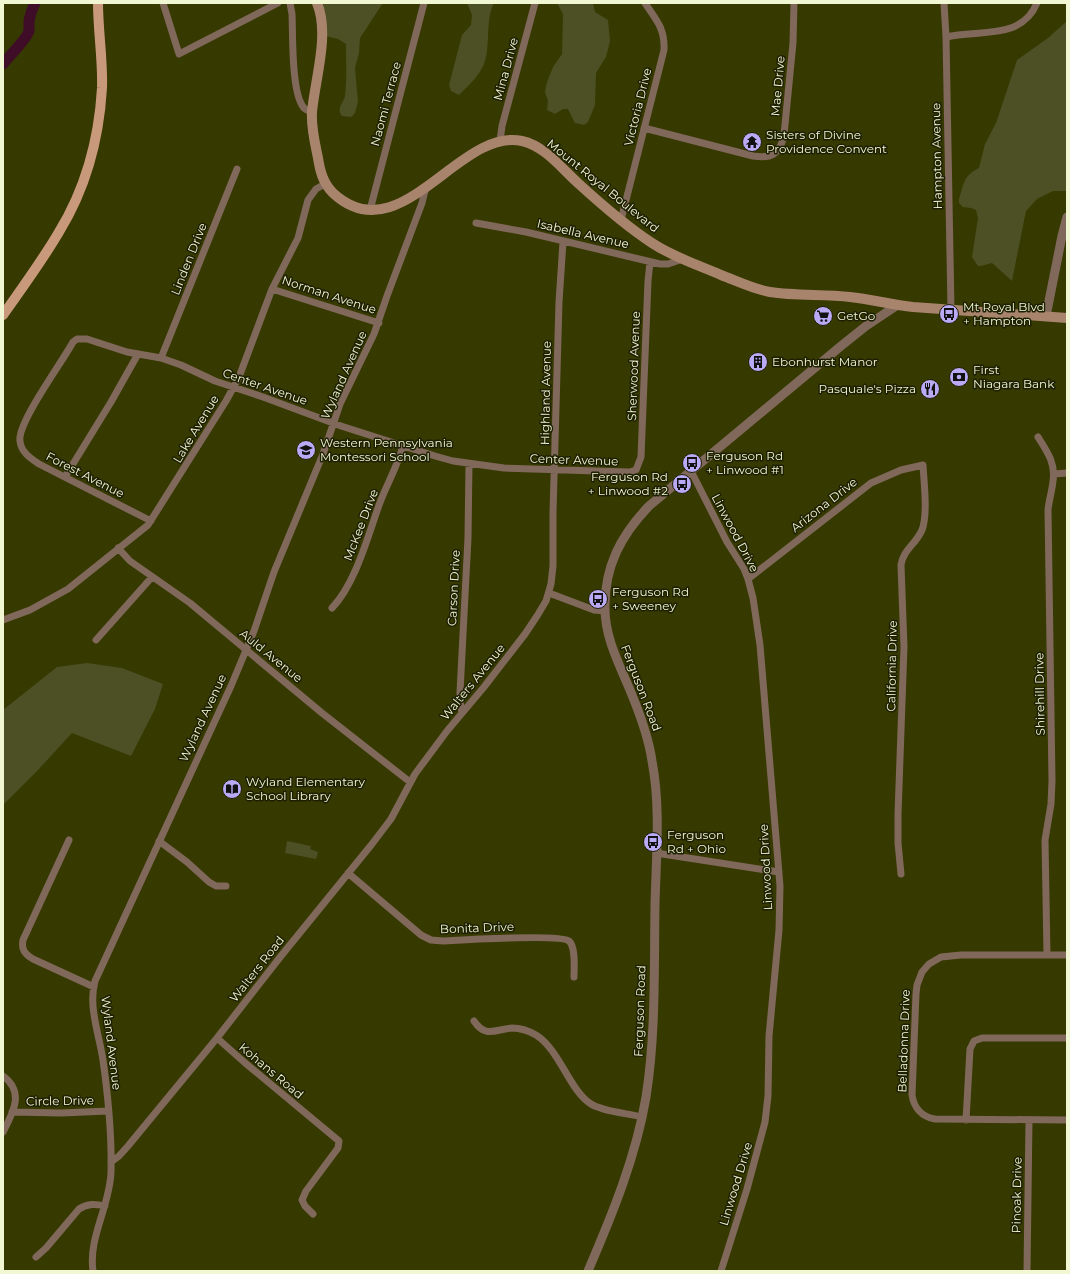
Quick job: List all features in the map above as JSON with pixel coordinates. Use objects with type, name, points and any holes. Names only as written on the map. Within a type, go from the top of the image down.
[{"type":"main road","points":[[3,315],[60,231],[72,209],[89,166],[99,119],[102,86],[98,3]]},
{"type":"main road","name":"Mount Royal Boulevard","points":[[317,3],[322,27],[312,112],[314,143],[321,174],[325,184],[331,191],[344,201],[358,207],[370,210],[395,205],[413,196],[480,150],[500,141],[522,141],[538,148],[621,220],[655,245],[683,259],[747,285],[768,291],[849,296],[896,306],[1067,318]]},
{"type":"street","points":[[163,3],[179,54],[278,3]]},
{"type":"street","points":[[290,3],[292,14],[295,82],[302,105],[307,110],[312,112]]},
{"type":"street","name":"Naomi Terrace","points":[[370,210],[424,3]]},
{"type":"street","name":"Mina Drive","points":[[500,141],[502,126],[535,3]]},
{"type":"street","name":"Victoria Drive","points":[[621,220],[662,58],[664,44],[661,28],[645,3]]},
{"type":"street","name":"Mae Drive","points":[[644,128],[753,156],[767,158],[776,153],[781,146],[784,135],[792,50],[794,3]]},
{"type":"street","name":"Hampton Avenue","points":[[944,3],[946,37],[950,309]]},
{"type":"street","points":[[946,37],[1012,28],[1025,20],[1031,14],[1037,3]]},
{"type":"street","name":"Linden Drive","points":[[161,358],[237,169]]},
{"type":"street","name":"Lake Avenue","points":[[3,620],[30,610],[68,589],[144,529],[151,521],[233,388],[272,289],[298,238],[310,196],[325,184]]},
{"type":"street","name":"Wyland Avenue","points":[[93,1271],[93,1248],[106,1206],[110,1187],[108,1111],[103,1058],[94,1010],[94,987],[100,968],[247,649],[263,608],[274,572],[323,454],[340,404],[368,349],[379,323],[388,294],[422,203],[426,187]]},
{"type":"street","points":[[1046,316],[1067,217]]},
{"type":"street","name":"Isabella Avenue","points":[[476,223],[526,232],[650,262],[668,264],[683,259]]},
{"type":"street","name":"Highland Avenue","points":[[549,593],[553,566],[559,302],[563,242]]},
{"type":"street","name":"Sherwood Avenue","points":[[636,470],[640,462],[642,444],[648,280],[650,262]]},
{"type":"street","name":"Norman Avenue","points":[[272,289],[379,323]]},
{"type":"street","name":"Ferguson Road","points":[[588,1271],[623,1182],[635,1145],[642,1117],[649,1077],[652,1045],[657,810],[655,783],[649,744],[607,629],[605,611],[609,571],[624,537],[631,526],[649,506],[866,326],[896,306]]},
{"type":"street","name":"Center Avenue","points":[[19,439],[23,426],[33,406],[77,339],[92,340],[138,354],[161,358],[181,365],[233,388],[269,399],[333,423],[435,456],[469,464],[504,468],[619,472],[636,470]]},
{"type":"street","points":[[66,477],[115,396],[138,354]]},
{"type":"street","name":"Shirehill Drive","points":[[1038,437],[1050,457],[1054,474],[1048,510],[1052,781],[1051,804],[1045,840],[1047,955]]},
{"type":"street","name":"Forest Avenue","points":[[19,439],[21,448],[31,459],[151,521]]},
{"type":"street","name":"McKee Drive","points":[[332,608],[345,592],[365,545],[382,498],[396,468],[403,446]]},
{"type":"street","name":"Carson Drive","points":[[462,713],[460,692],[468,538],[469,464]]},
{"type":"street","name":"Arizona Drive","points":[[748,579],[871,483],[901,470],[923,465]]},
{"type":"street","name":"California Drive","points":[[901,874],[898,843],[904,647],[901,565],[904,554],[919,536],[924,521],[923,465]]},
{"type":"street","name":"Linwood Drive","points":[[690,471],[748,579],[753,598],[760,644],[779,872],[779,916],[770,1030],[766,1117],[758,1155],[722,1270]]},
{"type":"street","points":[[1054,474],[1067,473]]},
{"type":"street","name":"Auld Avenue","points":[[118,548],[125,557],[190,603],[322,713],[410,782]]},
{"type":"street","points":[[96,640],[152,577]]},
{"type":"street","points":[[549,593],[594,610],[605,611]]},
{"type":"street","name":"Walters Avenue","points":[[410,782],[436,745],[484,687],[533,623],[542,609],[549,593]]},
{"type":"street","name":"Walters Road","points":[[110,1162],[119,1156],[217,1038],[391,819],[410,782]]},
{"type":"street","points":[[69,840],[23,940],[22,946],[24,953],[33,959],[94,987]]},
{"type":"street","points":[[159,841],[187,862],[209,882],[216,886],[226,886]]},
{"type":"street","points":[[656,853],[779,872]]},
{"type":"street","name":"Bonita Drive","points":[[348,873],[421,935],[431,940],[443,941],[510,938],[566,939],[571,943],[573,948],[574,978]]},
{"type":"street","name":"Belladonna Drive","points":[[1067,955],[950,956],[932,962],[922,972],[919,978],[916,994],[912,1090],[914,1104],[923,1115],[932,1118],[966,1120],[1067,1120]]},
{"type":"street","points":[[474,1021],[483,1031],[492,1032],[513,1028],[532,1033],[546,1043],[578,1091],[588,1102],[602,1108],[642,1117]]},
{"type":"street","name":"Kohans Road","points":[[217,1038],[312,1120],[339,1141],[338,1148],[306,1191],[302,1200],[305,1206],[313,1214]]},
{"type":"street","points":[[966,1120],[970,1049],[976,1040],[991,1038],[1067,1038]]},
{"type":"street","name":"Circle Drive","points":[[3,1076],[12,1084],[15,1091],[16,1102],[3,1132]]},
{"type":"street","name":"Circle Drive","points":[[12,1112],[60,1113],[108,1111]]},
{"type":"street","name":"Pinoak Drive","points":[[1027,1271],[1029,1120]]},
{"type":"street","points":[[36,1257],[46,1248],[79,1209],[92,1204],[106,1206]]},
{"type":"green space","points":[[317,3],[383,3],[360,38],[359,53],[355,68],[358,102],[355,113],[351,117],[342,116],[340,113],[340,106],[346,90],[346,44],[338,39],[322,35]]},
{"type":"green space","points":[[467,3],[494,3],[491,10],[484,64],[476,77],[459,95],[451,91],[449,85],[462,35],[471,25],[472,15]]},
{"type":"green space","points":[[557,3],[593,3],[595,12],[608,20],[610,41],[606,57],[596,73],[595,105],[588,122],[584,125],[575,123],[568,109],[563,109],[555,114],[547,110],[548,101],[545,92],[547,82],[553,67],[562,54],[563,14]]},
{"type":"green space","points":[[1067,21],[1067,191],[1053,191],[1037,199],[1026,211],[1012,281],[992,263],[978,266],[972,257],[978,218],[976,210],[963,207],[959,203],[959,199],[967,177],[979,168],[985,144],[996,123],[1017,60],[1048,38]]},
{"type":"green space","points":[[87,663],[122,668],[163,684],[155,709],[131,756],[72,733],[3,805],[3,710],[57,667]]},
{"type":"green space","points":[[287,841],[311,846],[310,849],[318,852],[316,859],[285,853]]},
{"type":"waterway","points":[[3,64],[28,34],[30,16],[35,3]]},
{"type":"place","name":"Sisters of Divine Providence Convent","points":[[752,142]]},
{"type":"place","name":"Mt Royal Blvd + Hampton","points":[[949,314]]},
{"type":"place","name":"GetGo","points":[[823,316]]},
{"type":"place","name":"Ebonhurst Manor","points":[[758,362]]},
{"type":"place","name":"First Niagara Bank","points":[[959,377]]},
{"type":"place","name":"Pasquale's Pizza","points":[[930,389]]},
{"type":"place","name":"Western Pennsylvania Montessori School","points":[[306,450]]},
{"type":"place","name":"Ferguson Rd + Linwood #1","points":[[692,463]]},
{"type":"place","name":"Ferguson Rd + Linwood #2","points":[[682,484]]},
{"type":"place","name":"Ferguson Rd + Sweeney","points":[[598,599]]},
{"type":"place","name":"Wyland Elementary School Library","points":[[232,789]]},
{"type":"place","name":"Ferguson Rd + Ohio","points":[[653,842]]}]
